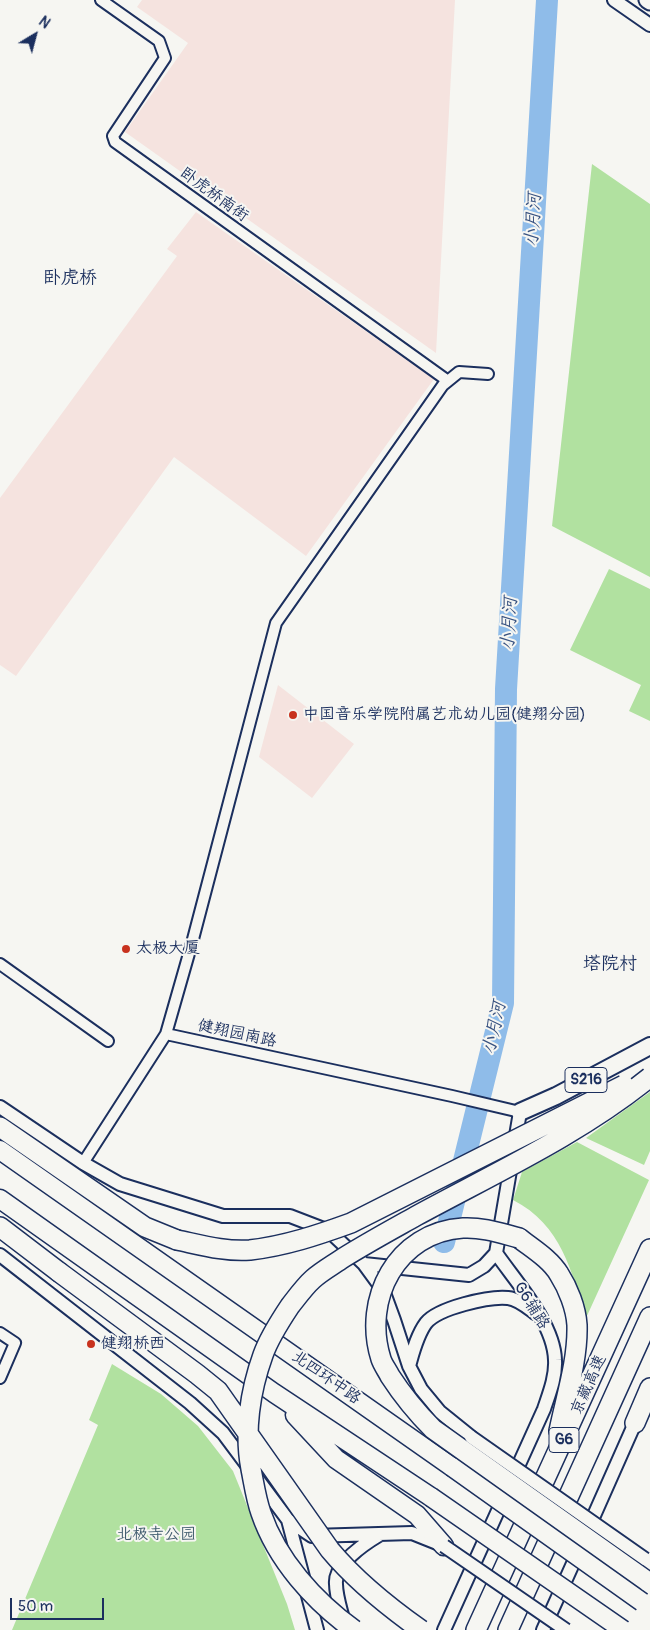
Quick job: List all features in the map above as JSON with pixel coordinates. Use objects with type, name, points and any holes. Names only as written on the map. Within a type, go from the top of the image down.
[{"type":"highway","points":[[0,1127],[145,1227],[177,1240],[213,1248],[248,1250],[287,1244],[351,1223],[650,1072]]},
{"type":"highway","points":[[354,1630],[337,1618],[294,1574],[276,1545],[261,1513],[249,1458],[249,1420],[254,1386],[263,1354],[278,1324],[313,1279],[336,1263],[371,1241],[570,1132],[624,1098],[650,1077]]},
{"type":"highway","name":"北四环中路","points":[[0,1150],[646,1605]]},
{"type":"highway","points":[[0,1199],[274,1393],[431,1496],[623,1630]]},
{"type":"highway","points":[[0,1227],[218,1391],[330,1550],[367,1589],[421,1630]]},
{"type":"highway","points":[[550,1472],[575,1349],[577,1323],[570,1297],[558,1273],[541,1254],[519,1238],[489,1229],[462,1228],[432,1235],[406,1252],[387,1276],[376,1306],[375,1335],[381,1361],[414,1410],[433,1429],[648,1582]]},
{"type":"highway","name":"京藏高速","points":[[476,1630],[550,1472],[650,1248]]},
{"type":"highway","name":"京藏高速","points":[[508,1630],[650,1317]]},
{"type":"highway","points":[[635,1423],[650,1388]]},
{"type":"highway","points":[[274,1393],[336,1459],[416,1515],[444,1546]]},
{"type":"main road","name":"S216","points":[[520,1112],[556,1096],[650,1046]]},
{"type":"main road","points":[[635,1423],[650,1411]]},
{"type":"street","name":"卧虎桥南街","points":[[101,0],[159,41],[165,58],[114,136],[115,142],[448,381]]},
{"type":"street","points":[[614,0],[650,25]]},
{"type":"street","points":[[83,1164],[166,1034],[192,943],[276,623],[443,385],[459,372],[488,374]]},
{"type":"street","points":[[0,964],[108,1041]]},
{"type":"street","name":"健翔园南路","points":[[166,1034],[520,1112]]},
{"type":"street","points":[[0,1107],[83,1164],[120,1184],[223,1216],[290,1216],[329,1230],[364,1264],[383,1290],[409,1366],[421,1389],[440,1412],[471,1437],[648,1561]]},
{"type":"street","points":[[364,1264],[469,1274],[484,1266],[496,1253],[520,1112]]},
{"type":"street","name":"G6辅路","points":[[444,1630],[544,1410],[553,1379],[555,1359],[551,1340],[542,1317],[496,1253]]},
{"type":"street","points":[[0,1255],[190,1403],[223,1433],[288,1520],[312,1536],[412,1534],[444,1546],[566,1630]]},
{"type":"street","points":[[409,1366],[417,1340],[426,1323],[439,1312],[495,1298],[510,1298],[542,1317]]},
{"type":"street","points":[[0,1333],[15,1343],[0,1378]]},
{"type":"street","points":[[543,1630],[635,1423]]},
{"type":"street","points":[[288,1520],[317,1630]]},
{"type":"street","points":[[346,1630],[335,1582],[342,1565],[356,1550],[379,1535]]},
{"type":"shaded area","points":[[142,0],[455,0],[436,353],[125,132],[188,43],[137,7]]},
{"type":"shaded area","points":[[196,212],[434,379],[306,556],[174,457],[16,676],[0,665],[0,498],[177,256],[167,249]]},
{"type":"shaded area","name":"中国音乐学院附属艺术幼儿园(健翔分园)","points":[[278,685],[354,744],[312,798],[259,757]]},
{"type":"green space","points":[[592,164],[650,204],[650,577],[552,526]]},
{"type":"green space","points":[[609,569],[650,589],[650,721],[629,711],[641,685],[570,650]]},
{"type":"green space","points":[[650,1092],[650,1151],[644,1165],[586,1138]]},
{"type":"green space","points":[[577,1142],[649,1180],[586,1318],[569,1267],[554,1236],[530,1210],[513,1200],[522,1172]]},
{"type":"green space","name":"北极寺公园","points":[[112,1364],[161,1394],[198,1426],[233,1471],[287,1604],[295,1630],[12,1630],[98,1425],[89,1420]]},
{"type":"waterway","name":"小月河","points":[[444,1242],[503,1003],[506,689],[547,0]]},
{"type":"place","name":"中国音乐学院附属艺术幼儿园(健翔分园)","points":[[293,715]]},
{"type":"place","name":"太极大厦","points":[[126,949]]},
{"type":"place","name":"健翔桥西","points":[[91,1344]]},
{"type":"district","name":"卧虎桥","points":[[70,278]]},
{"type":"district","name":"塔院村","points":[[610,964]]}]
